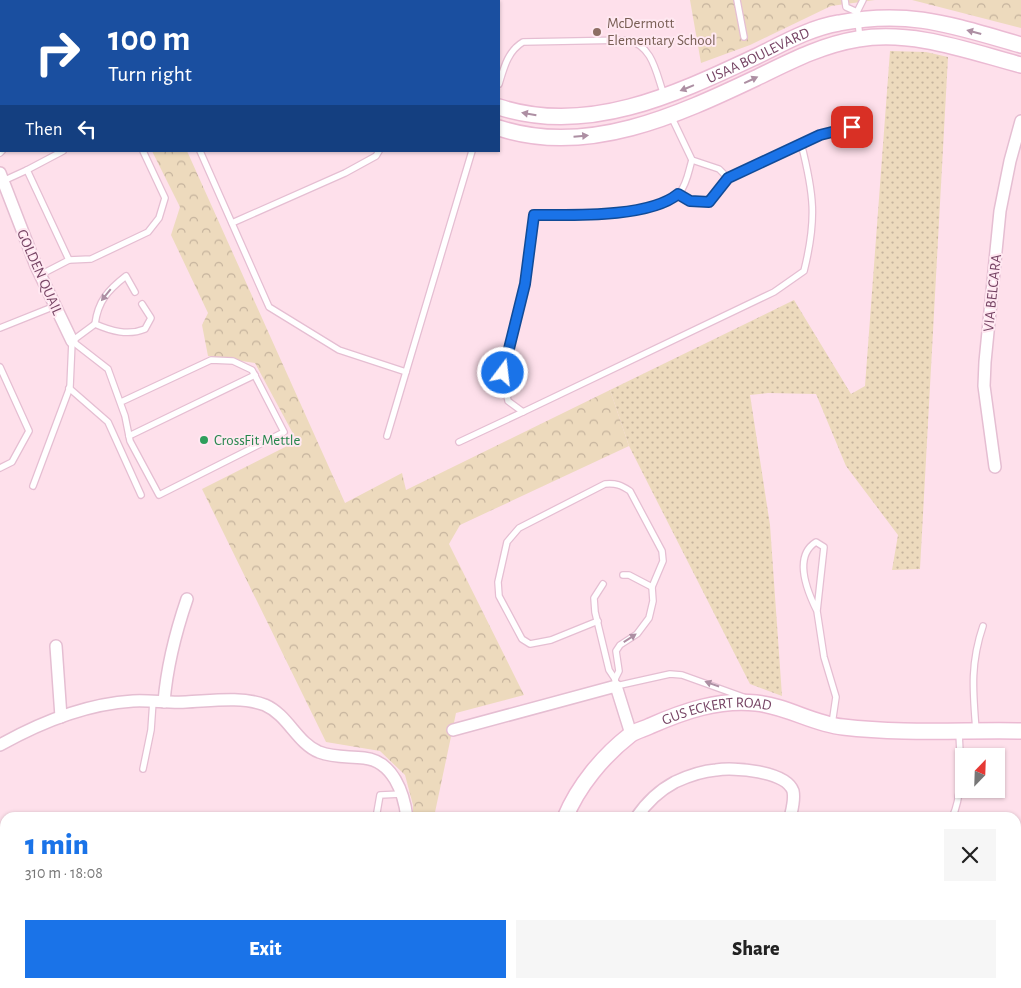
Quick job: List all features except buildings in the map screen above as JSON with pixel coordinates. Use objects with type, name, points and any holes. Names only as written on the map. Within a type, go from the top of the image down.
[{"type":"street","name":"USAA BOULEVARD","points":[[500,107],[534,116],[562,118],[621,110],[665,97],[810,31],[857,16],[913,18],[940,22],[1021,45]]},
{"type":"street","points":[[911,38],[913,18]]},
{"type":"street","name":"USAA BOULEVARD","points":[[500,128],[531,135],[562,137],[625,129],[671,116],[708,101],[817,50],[860,39],[911,38],[935,41],[1021,65]]},
{"type":"street","points":[[665,97],[671,116]]},
{"type":"street","name":"VIA BELCARA","points":[[995,467],[984,386],[985,362],[1000,211],[1010,161],[1021,121]]},
{"type":"street","name":"GOLDEN QUAIL","points":[[1,177],[40,275],[72,341]]},
{"type":"street","points":[[159,701],[171,646],[186,599]]},
{"type":"street","points":[[56,646],[61,717]]},
{"type":"street","points":[[453,730],[616,683],[631,734],[591,774],[568,812]]},
{"type":"street","points":[[0,745],[32,728],[90,707],[108,704],[228,700],[264,705],[281,715],[304,742],[316,750],[332,756],[365,758],[381,763],[391,774],[402,794],[406,812]]},
{"type":"street","name":"GUS ECKERT ROAD","points":[[631,734],[699,707],[726,703],[757,703],[776,706],[832,726],[871,729],[1021,731]]},
{"type":"street","points":[[642,812],[659,793],[674,782],[691,775],[732,768],[769,774],[782,779],[790,785],[793,792],[794,802],[792,812]]},
{"type":"lane","points":[[737,0],[744,37]]},
{"type":"lane","points":[[845,0],[846,7],[857,16]]},
{"type":"lane","points":[[860,39],[857,16],[863,0]]},
{"type":"lane","points":[[500,81],[507,60],[514,47],[523,42],[628,40],[643,46],[648,52],[665,97]]},
{"type":"lane","points":[[523,412],[508,401],[503,373],[525,284],[534,215],[608,214],[668,203],[682,191],[692,160],[671,116]]},
{"type":"lane","points":[[678,194],[690,201],[709,202],[728,178],[820,135],[864,124]]},
{"type":"lane","points":[[459,442],[774,292],[804,271],[811,243],[814,206],[801,143]]},
{"type":"lane","points":[[1,177],[27,170],[61,152]]},
{"type":"lane","points":[[40,275],[69,260],[91,259],[148,232],[159,218],[165,198],[143,152]]},
{"type":"lane","points":[[200,152],[269,307],[338,350],[406,372]]},
{"type":"lane","points":[[232,223],[345,173],[376,156],[378,152]]},
{"type":"lane","points":[[387,436],[471,152]]},
{"type":"lane","points":[[692,160],[719,169],[728,178]]},
{"type":"lane","points":[[27,170],[69,260]]},
{"type":"lane","points":[[33,486],[69,388],[72,341],[95,324],[100,303],[114,285],[126,276],[135,292]]},
{"type":"lane","points":[[95,324],[121,332],[137,332],[145,329],[151,318],[142,304]]},
{"type":"lane","points":[[0,328],[55,306]]},
{"type":"lane","points":[[72,341],[108,369],[120,402],[129,436],[159,496],[284,432],[252,370],[233,361],[211,360],[120,402]]},
{"type":"lane","points":[[0,367],[29,431],[12,462],[0,468]]},
{"type":"lane","points":[[129,436],[255,375]]},
{"type":"lane","points":[[69,388],[108,422],[141,495]]},
{"type":"lane","points":[[598,621],[539,644],[530,644],[522,639],[500,596],[498,582],[507,542],[519,528],[605,484],[621,485],[630,491],[662,551],[663,561],[652,587],[653,601],[649,618],[637,634],[620,645],[616,651],[618,671],[616,683]]},
{"type":"lane","points":[[817,611],[808,592],[804,571],[808,550],[816,542],[824,547],[817,611],[824,657],[836,697],[832,726]]},
{"type":"lane","points":[[623,575],[629,574],[652,587]]},
{"type":"lane","points":[[603,584],[594,598],[595,612],[609,670],[616,683]]},
{"type":"lane","points":[[976,730],[973,682],[974,651],[983,626]]},
{"type":"lane","points":[[616,683],[670,674],[682,675],[736,693],[757,703]]},
{"type":"lane","points":[[143,769],[159,701]]},
{"type":"lane","points":[[954,812],[960,779],[959,730]]},
{"type":"lane","points":[[377,812],[380,795],[402,794]]},
{"type":"green space","points":[[690,0],[875,0],[831,6],[750,45],[701,63]]},
{"type":"green space","points":[[912,0],[1021,0],[1021,28]]},
{"type":"green space","points":[[890,51],[926,52],[948,57],[920,569],[892,570],[898,535],[846,466],[816,394],[768,393],[750,395],[770,525],[782,696],[750,684],[629,446],[610,390],[794,300],[851,394],[865,386]]},
{"type":"green space","points":[[152,152],[187,152],[345,503],[402,473],[406,490],[610,390],[629,446],[460,525],[449,544],[524,695],[456,713],[435,812],[413,812],[405,775],[380,751],[326,742],[202,489],[297,441],[255,363],[208,356],[202,325],[208,313],[171,235],[180,207]]},
{"type":"place","name":"McDermott Elementary School","points":[[597,32]]},
{"type":"place","name":"CrossFit Mettle","points":[[204,440]]},
{"type":"route","points":[[503,373],[525,284],[534,215],[608,214],[668,203],[678,194],[690,201],[709,202],[728,178],[820,135],[852,127]]}]
